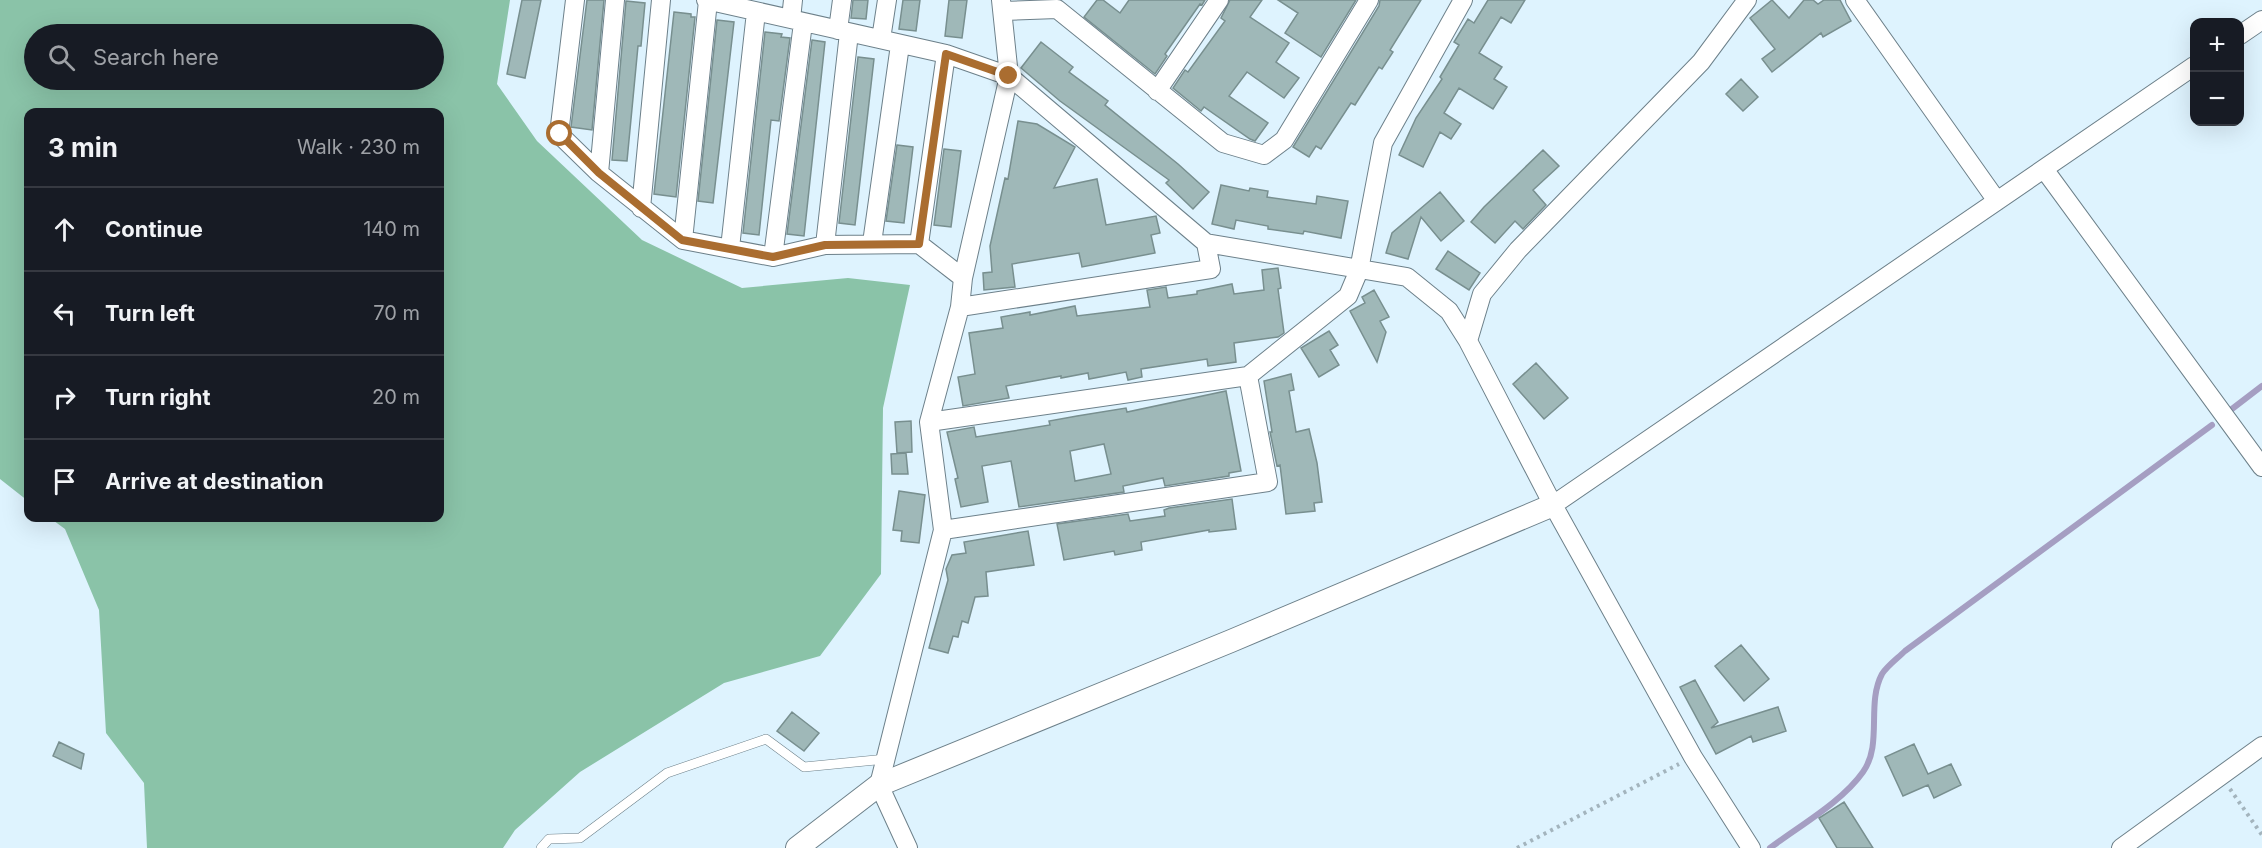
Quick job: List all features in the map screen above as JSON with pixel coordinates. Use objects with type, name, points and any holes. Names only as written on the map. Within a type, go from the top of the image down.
[{"type":"street","points":[[574,0],[560,134],[599,173],[682,240],[773,257],[825,245],[919,244],[963,278]]},
{"type":"street","points":[[599,173],[615,0]]},
{"type":"street","points":[[641,208],[661,0]]},
{"type":"street","points":[[682,240],[707,0],[747,7],[797,21],[946,54],[1009,76],[1206,243],[1407,278],[1449,311],[1468,341],[1553,505],[1693,757],[1751,848]]},
{"type":"street","points":[[773,257],[797,21],[793,0]]},
{"type":"street","points":[[825,245],[844,32],[842,0]]},
{"type":"street","points":[[881,39],[887,0]]},
{"type":"street","points":[[1157,91],[1219,0]]},
{"type":"street","points":[[908,848],[879,785],[944,530],[928,422],[960,307],[963,278],[1009,76],[1001,5],[1060,4],[1157,91],[1222,143],[1264,155],[1284,140],[1369,0]]},
{"type":"street","points":[[928,422],[1248,375],[1348,296],[1359,270],[1383,143],[1463,0]]},
{"type":"street","points":[[1468,341],[1482,294],[1518,250],[1701,62],[1747,0]]},
{"type":"street","points":[[1855,0],[1997,201]]},
{"type":"street","points":[[730,248],[747,7]]},
{"type":"street","points":[[2244,32],[2262,20]]},
{"type":"street","points":[[872,243],[900,45]]},
{"type":"street","points":[[919,244],[946,54]]},
{"type":"street","points":[[797,848],[879,785],[1231,641],[1553,505],[2190,69]]},
{"type":"street","points":[[2044,169],[2262,467]]},
{"type":"street","points":[[960,307],[1211,269],[1206,243]]},
{"type":"street","points":[[944,530],[1268,482],[1248,375]]},
{"type":"street","points":[[2121,848],[2262,746]]},
{"type":"lane","points":[[541,848],[549,839],[580,838],[667,772],[765,739],[804,767],[886,759]]},
{"type":"path","points":[[1518,848],[1693,757]]},
{"type":"path","points":[[2222,776],[2262,835]]},
{"type":"green space","points":[[0,0],[510,0],[497,84],[537,141],[642,240],[742,288],[848,278],[910,285],[883,408],[881,574],[820,656],[724,683],[580,772],[515,830],[503,848],[147,848],[144,783],[106,733],[99,610],[65,529],[55,522],[444,522],[444,108],[24,108],[24,498],[0,479]]},
{"type":"building","points":[[522,0],[541,0],[525,78],[507,74]]},
{"type":"building","points":[[587,0],[604,0],[592,130],[571,127]]},
{"type":"building","points":[[853,0],[868,0],[866,19],[851,18]]},
{"type":"building","points":[[903,0],[920,0],[916,31],[899,29]]},
{"type":"building","points":[[949,0],[967,0],[962,38],[945,36]]},
{"type":"building","points":[[1097,0],[1103,0],[1120,13],[1129,0],[1205,0],[1165,54],[1167,56],[1155,74],[1084,17]]},
{"type":"building","points":[[1230,0],[1262,0],[1250,17],[1289,43],[1276,62],[1299,78],[1284,98],[1247,72],[1229,96],[1268,123],[1255,141],[1204,107],[1201,111],[1173,88],[1185,70],[1188,72],[1225,21],[1221,18]]},
{"type":"building","points":[[1278,0],[1356,0],[1321,57],[1285,33],[1298,13]]},
{"type":"building","points":[[1380,0],[1421,0],[1390,50],[1393,52],[1382,69],[1379,67],[1355,105],[1351,103],[1321,149],[1316,146],[1309,157],[1293,147],[1379,6]]},
{"type":"building","points":[[1488,0],[1525,0],[1511,23],[1501,17],[1479,53],[1502,67],[1494,79],[1507,87],[1493,109],[1459,88],[1444,113],[1461,124],[1451,139],[1440,132],[1423,167],[1399,155],[1416,118],[1442,79],[1440,77],[1459,45],[1454,42],[1468,19],[1474,23]]},
{"type":"building","points":[[1772,0],[1789,18],[1804,0],[1813,0],[1818,4],[1824,0],[1840,0],[1851,21],[1823,37],[1821,33],[1772,72],[1762,59],[1775,49],[1750,18]]},
{"type":"building","points":[[626,1],[645,3],[641,46],[638,46],[627,161],[612,160]]},
{"type":"building","points":[[674,12],[691,14],[691,17],[695,17],[676,197],[654,194]]},
{"type":"building","points":[[717,20],[734,22],[713,203],[698,201]]},
{"type":"building","points":[[765,32],[782,34],[781,37],[790,38],[779,121],[771,120],[759,235],[743,233]]},
{"type":"building","points":[[812,40],[825,42],[804,236],[787,234]]},
{"type":"building","points":[[1041,42],[1073,67],[1069,72],[1108,101],[1105,105],[1209,192],[1193,209],[1166,183],[1169,180],[1060,101],[1021,68]]},
{"type":"building","points":[[858,57],[874,59],[855,225],[839,223]]},
{"type":"building","points":[[1741,79],[1758,97],[1743,111],[1726,94]]},
{"type":"building","points":[[1018,121],[1037,124],[1075,147],[1054,188],[1097,179],[1106,225],[1156,216],[1160,233],[1151,235],[1155,253],[1082,267],[1079,253],[1012,264],[1015,287],[984,290],[983,273],[992,272],[990,246],[1005,178],[1008,179]]},
{"type":"building","points":[[897,145],[913,147],[904,223],[886,221]]},
{"type":"building","points":[[944,149],[961,151],[951,227],[934,225]]},
{"type":"building","points":[[1543,150],[1559,166],[1533,190],[1546,205],[1523,229],[1515,221],[1495,243],[1471,222]]},
{"type":"building","points":[[1221,185],[1249,191],[1250,188],[1268,191],[1267,197],[1316,204],[1317,196],[1348,201],[1341,238],[1304,231],[1303,234],[1268,229],[1268,226],[1236,220],[1234,229],[1212,224]]},
{"type":"building","points":[[1440,192],[1464,221],[1441,241],[1421,217],[1408,259],[1386,253],[1392,233]]},
{"type":"building","points":[[1448,251],[1480,273],[1469,290],[1436,269]]},
{"type":"building","points":[[1278,268],[1281,288],[1278,289],[1284,333],[1278,337],[1234,343],[1236,362],[1208,366],[1207,359],[1141,369],[1142,377],[1128,380],[1126,372],[1089,379],[1088,373],[1061,378],[1061,376],[1006,386],[1009,398],[963,406],[958,377],[975,374],[969,333],[1003,328],[1001,317],[1030,312],[1030,315],[1075,306],[1077,316],[1150,307],[1147,290],[1166,287],[1168,298],[1197,294],[1197,291],[1232,284],[1234,294],[1264,290],[1262,270]]},
{"type":"building","points":[[1374,290],[1389,317],[1380,321],[1386,332],[1377,362],[1350,311],[1365,303],[1362,297]]},
{"type":"building","points":[[1329,331],[1338,345],[1330,350],[1339,365],[1319,377],[1301,348]]},
{"type":"building","points":[[1536,363],[1568,398],[1544,419],[1513,384]]},
{"type":"building","points":[[1291,374],[1294,390],[1289,391],[1296,432],[1309,429],[1317,463],[1322,502],[1314,503],[1315,511],[1286,514],[1280,465],[1277,466],[1270,432],[1272,432],[1264,381]]},
{"type":"building","points":[[1226,391],[1241,471],[1229,473],[1229,476],[1165,486],[1163,478],[1123,486],[1124,492],[1019,507],[1011,461],[982,466],[988,502],[961,507],[955,479],[958,478],[947,432],[974,427],[976,437],[1050,425],[1049,421],[1077,416],[1126,408],[1127,412]],"holes":[[[1104,444],[1111,474],[1075,481],[1070,451]]]},
{"type":"building","points":[[911,421],[912,452],[897,453],[895,422]]},
{"type":"building","points":[[906,453],[908,474],[892,474],[891,454]]},
{"type":"building","points":[[899,491],[925,495],[919,543],[901,541],[902,531],[893,530]]},
{"type":"building","points":[[1232,499],[1236,529],[1209,532],[1209,530],[1141,542],[1142,550],[1115,555],[1114,551],[1064,560],[1057,524],[1128,514],[1130,521],[1165,516],[1164,510],[1169,508]]},
{"type":"building","points":[[1028,531],[1034,565],[986,572],[988,596],[975,597],[968,623],[962,621],[958,637],[953,636],[948,653],[929,648],[948,580],[946,569],[952,555],[966,553],[964,542]]},
{"type":"building","points":[[1741,645],[1769,679],[1744,701],[1715,666]]},
{"type":"building","points":[[1695,680],[1718,722],[1711,728],[1778,707],[1786,731],[1753,742],[1751,736],[1716,754],[1680,687]]},
{"type":"building","points":[[792,712],[819,733],[804,751],[777,731]]},
{"type":"building","points":[[59,742],[84,754],[81,769],[53,756]]},
{"type":"building","points":[[1914,744],[1928,774],[1951,764],[1961,785],[1934,798],[1928,785],[1903,796],[1885,757]]},
{"type":"building","points":[[1844,802],[1873,848],[1837,848],[1819,818]]},
{"type":"waterway","points":[[2228,412],[2262,386]]},
{"type":"waterway","points":[[1770,848],[1820,813],[1844,793],[1863,772],[1869,761],[1874,737],[1877,686],[1882,674],[1890,665],[1905,651],[2212,425]]},
{"type":"route","points":[[560,134],[599,173],[682,240],[773,257],[825,245],[919,244],[946,54],[1009,76]]}]
